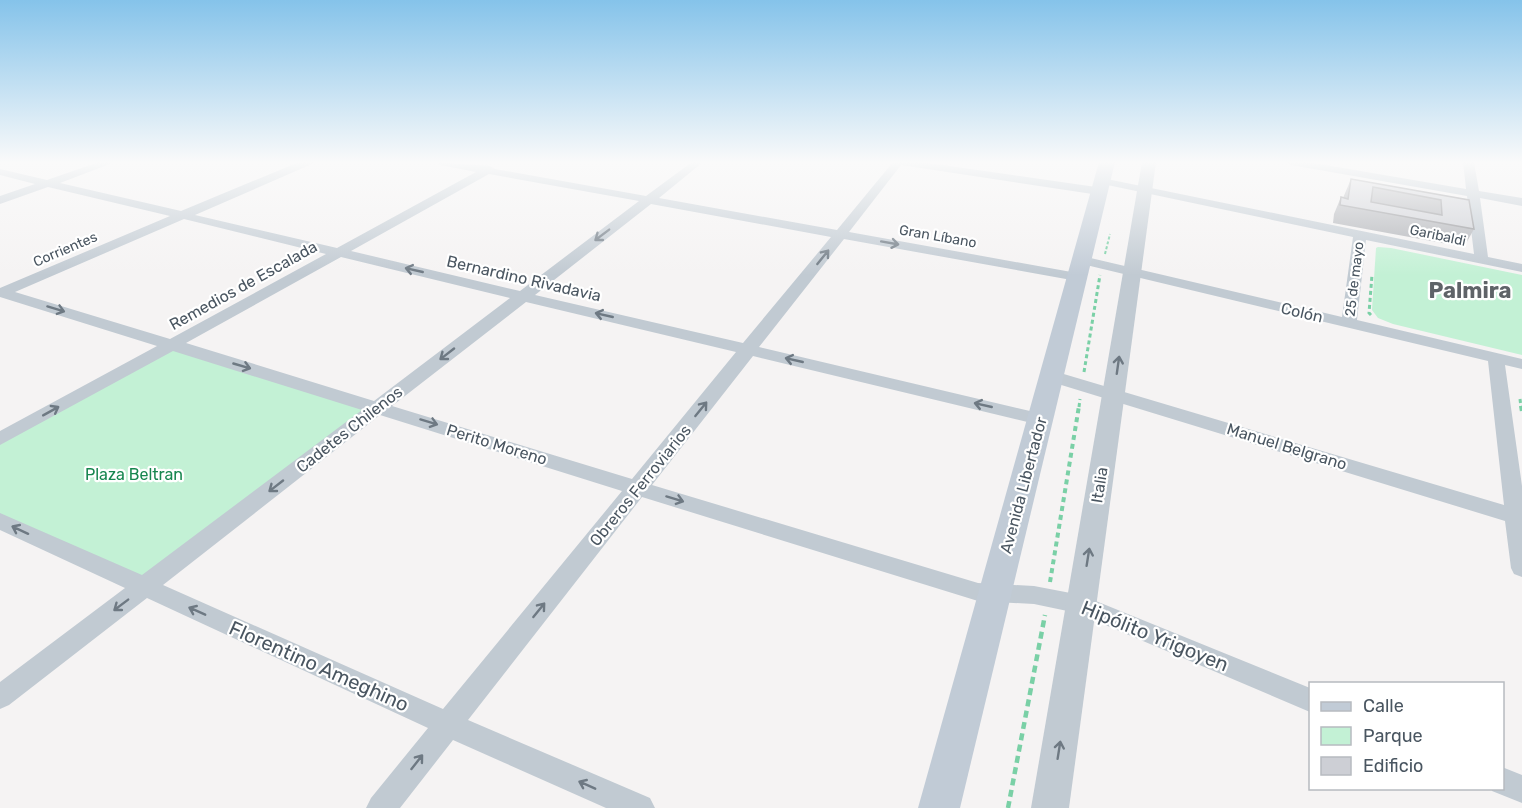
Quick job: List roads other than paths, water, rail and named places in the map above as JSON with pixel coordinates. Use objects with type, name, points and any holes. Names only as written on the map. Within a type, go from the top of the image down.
[{"type":"main road","name":"Avenida Libertador","points":[[939,808],[1051,376],[1087,267],[1099,200]]},
{"type":"street","name":"Bernardino Rivadavia","points":[[119,200],[1040,419]]},
{"type":"street","name":"Corrientes","points":[[1,293],[220,200]]},
{"type":"street","name":"Remedios de Escalada","points":[[0,439],[433,200]]},
{"type":"street","name":"Cadetes Chilenos","points":[[0,697],[648,200]]},
{"type":"street","name":"Gran Líbano","points":[[653,200],[841,234],[1087,267]]},
{"type":"street","name":"Obreros Ferroviarios","points":[[381,808],[869,200]]},
{"type":"street","name":"Italia","points":[[1050,808],[1143,200]]},
{"type":"street","name":"Garibaldi","points":[[1192,200],[1522,268]]},
{"type":"street","points":[[1474,200],[1481,259]]},
{"type":"street","name":"25 de mayo","points":[[1349,323],[1360,234]]},
{"type":"street","name":"Colón","points":[[1087,267],[1132,271],[1522,364]]},
{"type":"street","name":"Perito Moreno","points":[[1,293],[953,585],[978,592],[995,593]]},
{"type":"street","points":[[1496,358],[1519,517],[1522,568]]},
{"type":"street","name":"Manuel Belgrano","points":[[1051,376],[1519,517]]},
{"type":"street","name":"Florentino Ameghino","points":[[0,521],[447,724],[640,808]]},
{"type":"street","name":"Hipólito Yrigoyen","points":[[995,593],[1048,596],[1081,604],[1309,699]]},
{"type":"street","points":[[1504,781],[1522,789]]},
{"type":"district","name":"Palmira","points":[[1470,290]]},
{"type":"park label","name":"Plaza Beltran","points":[[134,474]]}]
